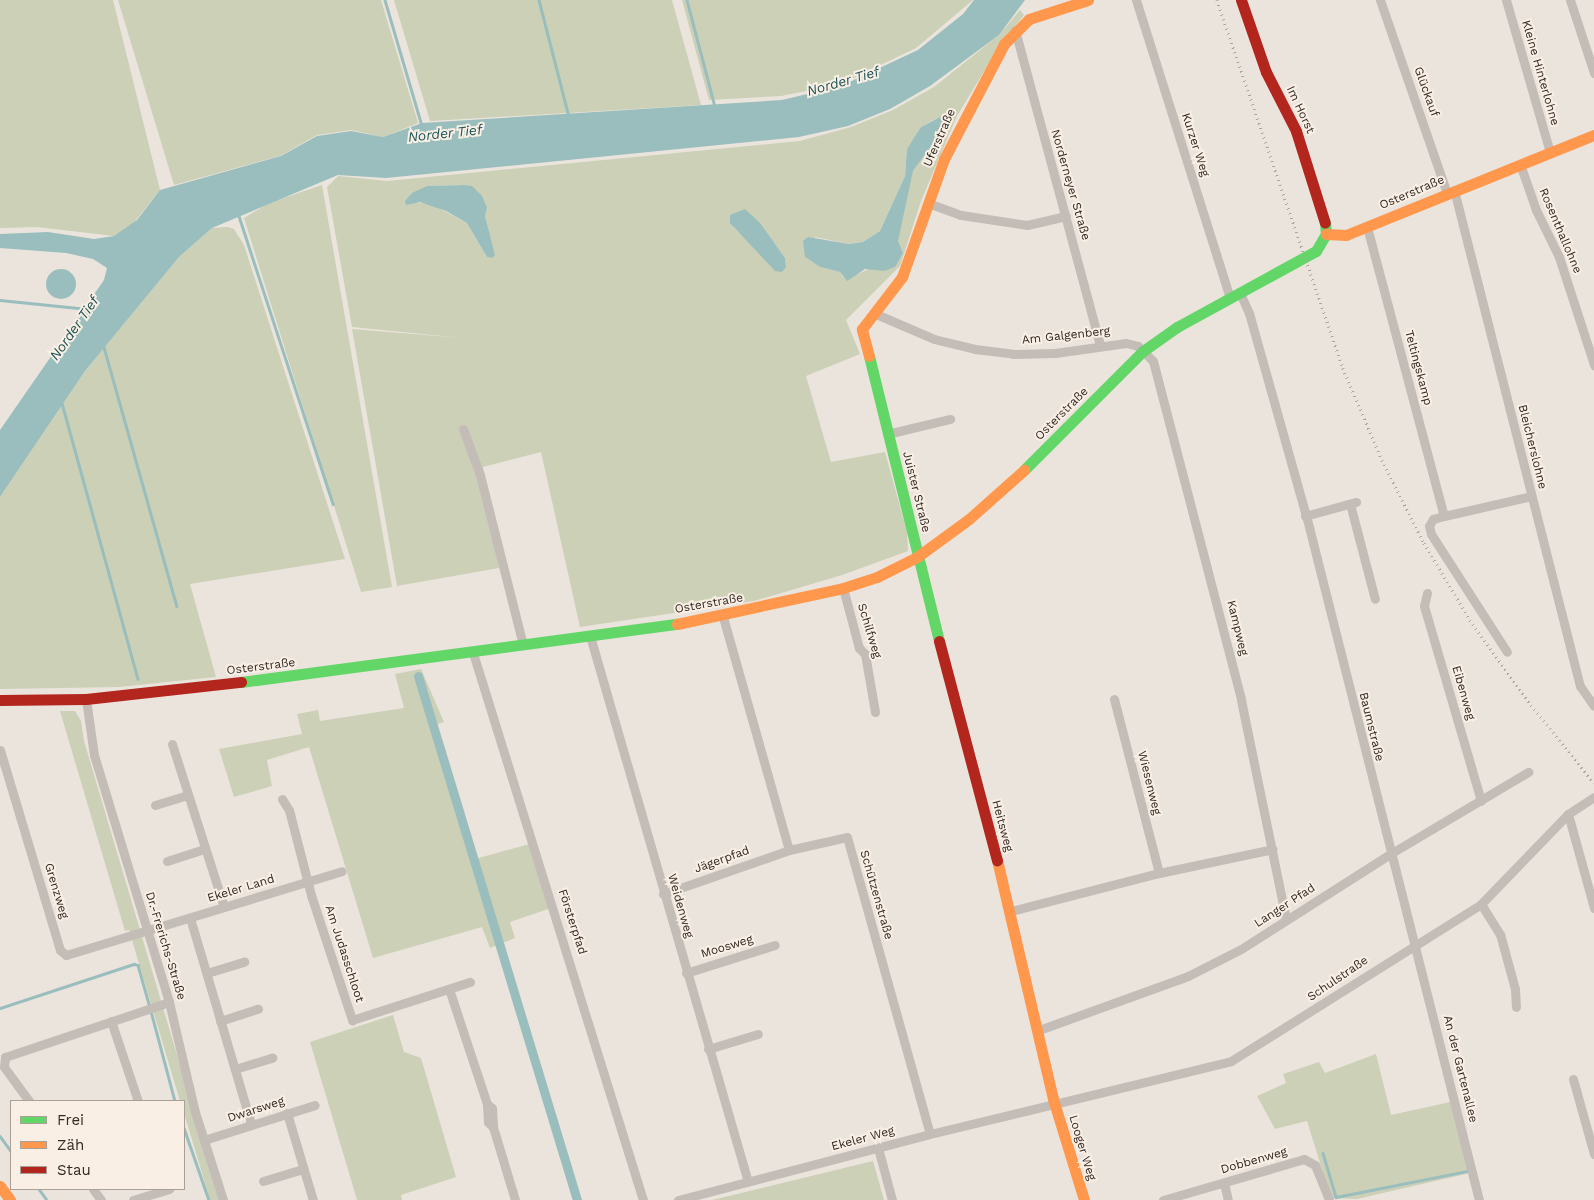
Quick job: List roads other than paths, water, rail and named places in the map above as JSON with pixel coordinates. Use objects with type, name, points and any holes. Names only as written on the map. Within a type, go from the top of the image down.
[{"type":"street","name":"Uferstraße","points":[[862,329],[876,314],[902,277],[944,159],[971,104],[1004,44],[1029,19],[1088,0]]},
{"type":"street","name":"Kurzer Weg","points":[[1136,0],[1235,295]]},
{"type":"street","name":"Im Horst","points":[[1241,0],[1266,72],[1296,131],[1326,234]]},
{"type":"street","name":"Glückauf","points":[[1380,0],[1451,191]]},
{"type":"street","name":"Kleine Hinterlohne","points":[[1506,0],[1550,152]]},
{"type":"street","points":[[1570,0],[1594,73]]},
{"type":"street","name":"Norderneyer Straße","points":[[1016,30],[1100,346]]},
{"type":"street","name":"Osterstraße","points":[[0,700],[86,699],[260,681],[473,653],[723,617],[843,588],[877,577],[917,557],[969,519],[1047,449],[1143,351],[1235,295],[1316,251],[1326,234],[1346,235],[1451,191],[1594,135]]},
{"type":"street","name":"Rosenthallohne","points":[[1520,164],[1539,218],[1559,257],[1594,365]]},
{"type":"street","name":"Bleicherslohne","points":[[1451,191],[1580,686],[1594,706]]},
{"type":"street","points":[[928,204],[961,215],[1027,225],[1066,216]]},
{"type":"street","name":"Teltingskamp","points":[[1368,226],[1444,516]]},
{"type":"street","name":"Baumstraße","points":[[1235,295],[1306,516],[1414,944]]},
{"type":"street","name":"Am Galgenberg","points":[[876,314],[934,338],[1013,354],[1126,342],[1143,351]]},
{"type":"street","name":"Juister Straße","points":[[862,329],[917,557]]},
{"type":"street","name":"Kampweg","points":[[1143,351],[1153,361],[1204,548],[1241,700],[1286,919]]},
{"type":"street","points":[[887,434],[950,419]]},
{"type":"street","points":[[463,429],[480,475],[524,645]]},
{"type":"street","points":[[1507,652],[1431,534],[1429,526],[1433,519],[1531,496]]},
{"type":"street","points":[[1306,516],[1353,503],[1375,599]]},
{"type":"street","name":"Heitsweg","points":[[917,557],[1011,911],[1040,1030],[1055,1104]]},
{"type":"street","name":"Schilfweg","points":[[843,588],[859,648],[865,654],[875,712]]},
{"type":"street","name":"Eibenweg","points":[[1427,593],[1424,606],[1481,801]]},
{"type":"street","points":[[723,617],[789,850]]},
{"type":"street","name":"Weidenweg","points":[[590,636],[663,894],[748,1182]]},
{"type":"street","name":"Försterpfad","points":[[473,653],[643,1200]]},
{"type":"street","name":"Dr.-Frerichs-Straße","points":[[86,699],[94,755],[169,1002],[180,1057],[223,1200]]},
{"type":"street","name":"Wiesenweg","points":[[1114,699],[1159,873]]},
{"type":"street","points":[[172,744],[224,907]]},
{"type":"street","name":"Grenzweg","points":[[0,750],[60,950],[72,955],[148,932]]},
{"type":"street","name":"Langer Pfad","points":[[1040,1030],[1188,976],[1242,949],[1390,854],[1528,772]]},
{"type":"street","points":[[156,806],[187,795]]},
{"type":"street","name":"Schulstraße","points":[[1055,1104],[1231,1061],[1272,1038],[1414,944],[1481,904],[1568,814],[1594,797]]},
{"type":"street","name":"Am Judasschloot","points":[[282,799],[289,810],[308,881],[352,1020],[470,982]]},
{"type":"street","points":[[1568,814],[1594,908]]},
{"type":"street","name":"Schützenstraße","points":[[789,850],[847,837],[930,1134]]},
{"type":"street","points":[[167,862],[204,849]]},
{"type":"street","name":"Jägerpfad","points":[[663,894],[789,850]]},
{"type":"street","points":[[1011,911],[1159,873],[1273,850]]},
{"type":"street","name":"Ekeler Land","points":[[148,932],[342,870]]},
{"type":"street","points":[[1481,904],[1500,934],[1515,988],[1516,1007]]},
{"type":"street","points":[[190,918],[252,1124]]},
{"type":"street","name":"An der Gartenallee","points":[[1414,944],[1479,1200]]},
{"type":"street","name":"Moosweg","points":[[686,973],[775,945]]},
{"type":"street","points":[[207,973],[244,962]]},
{"type":"street","points":[[449,990],[487,1104],[488,1122],[494,1128],[515,1200]]},
{"type":"street","points":[[28,1100],[4,1068],[5,1057],[169,1002]]},
{"type":"street","points":[[220,1021],[258,1009]]},
{"type":"street","points":[[112,1021],[138,1100]]},
{"type":"street","points":[[708,1048],[758,1034]]},
{"type":"street","points":[[235,1069],[272,1058]]},
{"type":"street","points":[[1573,1079],[1594,1154]]},
{"type":"street","name":"Ekeler Weg","points":[[678,1200],[930,1134],[1055,1104]]},
{"type":"street","name":"Looger Weg","points":[[1055,1104],[1084,1200]]},
{"type":"street","name":"Dwarsweg","points":[[204,1140],[315,1105]]},
{"type":"street","points":[[287,1113],[313,1200]]},
{"type":"street","points":[[878,1148],[892,1200]]},
{"type":"street","name":"Dobbenweg","points":[[1163,1200],[1304,1159],[1315,1165],[1329,1200]]},
{"type":"street","points":[[263,1181],[303,1169]]},
{"type":"street","points":[[1224,1183],[1228,1200]]},
{"type":"street","points":[[0,1186],[10,1200]]},
{"type":"street","points":[[133,1200],[166,1190]]},
{"type":"water","name":"Norder Tief","points":[[974,0],[1025,0],[999,35],[930,86],[890,109],[848,126],[799,137],[386,178],[338,175],[212,228],[179,257],[85,371],[0,497],[0,430],[104,280],[107,268],[93,259],[66,253],[0,248],[0,234],[48,232],[94,239],[114,236],[137,220],[160,190],[281,156],[317,136],[351,131],[383,137],[422,123],[782,100],[841,86],[918,50],[963,14]]},
{"type":"water","points":[[944,115],[946,118],[941,133],[913,171],[898,241],[903,253],[895,267],[884,271],[865,269],[847,281],[840,272],[820,267],[805,257],[803,241],[808,237],[849,244],[863,242],[880,231],[905,176],[907,149],[921,127]]},
{"type":"water","points":[[427,186],[472,186],[482,196],[487,208],[485,216],[495,255],[492,258],[487,257],[467,223],[446,211],[420,202],[406,205],[405,201],[412,193]]},
{"type":"water","points":[[745,209],[761,224],[785,258],[786,267],[782,272],[775,271],[730,223],[730,215]]},
{"type":"water","points":[[61,269],[67,270],[75,278],[75,290],[67,298],[61,299],[55,298],[47,290],[46,284],[47,278],[55,270]]},
{"type":"waterway","name":"Norder Tief","points":[[385,0],[422,126]]},
{"type":"waterway","points":[[539,0],[569,117]]},
{"type":"waterway","points":[[687,0],[715,107]]},
{"type":"waterway","points":[[238,213],[333,504]]},
{"type":"waterway","name":"Norder Tief","points":[[0,300],[88,309]]},
{"type":"waterway","points":[[104,347],[177,606]]},
{"type":"waterway","points":[[62,403],[138,679]]},
{"type":"waterway","points":[[418,676],[577,1200]]},
{"type":"waterway","points":[[0,1008],[134,964],[138,965],[149,1004]]},
{"type":"waterway","points":[[151,1011],[175,1100]]},
{"type":"waterway","points":[[185,1131],[209,1200]]},
{"type":"waterway","points":[[0,1136],[10,1150]]},
{"type":"waterway","points":[[1323,1153],[1336,1197],[1467,1171]]},
{"type":"waterway","points":[[40,1190],[47,1200]]},
{"type":"railway","points":[[1217,0],[1343,368],[1382,460],[1424,543],[1470,620],[1531,705],[1594,783]]}]
